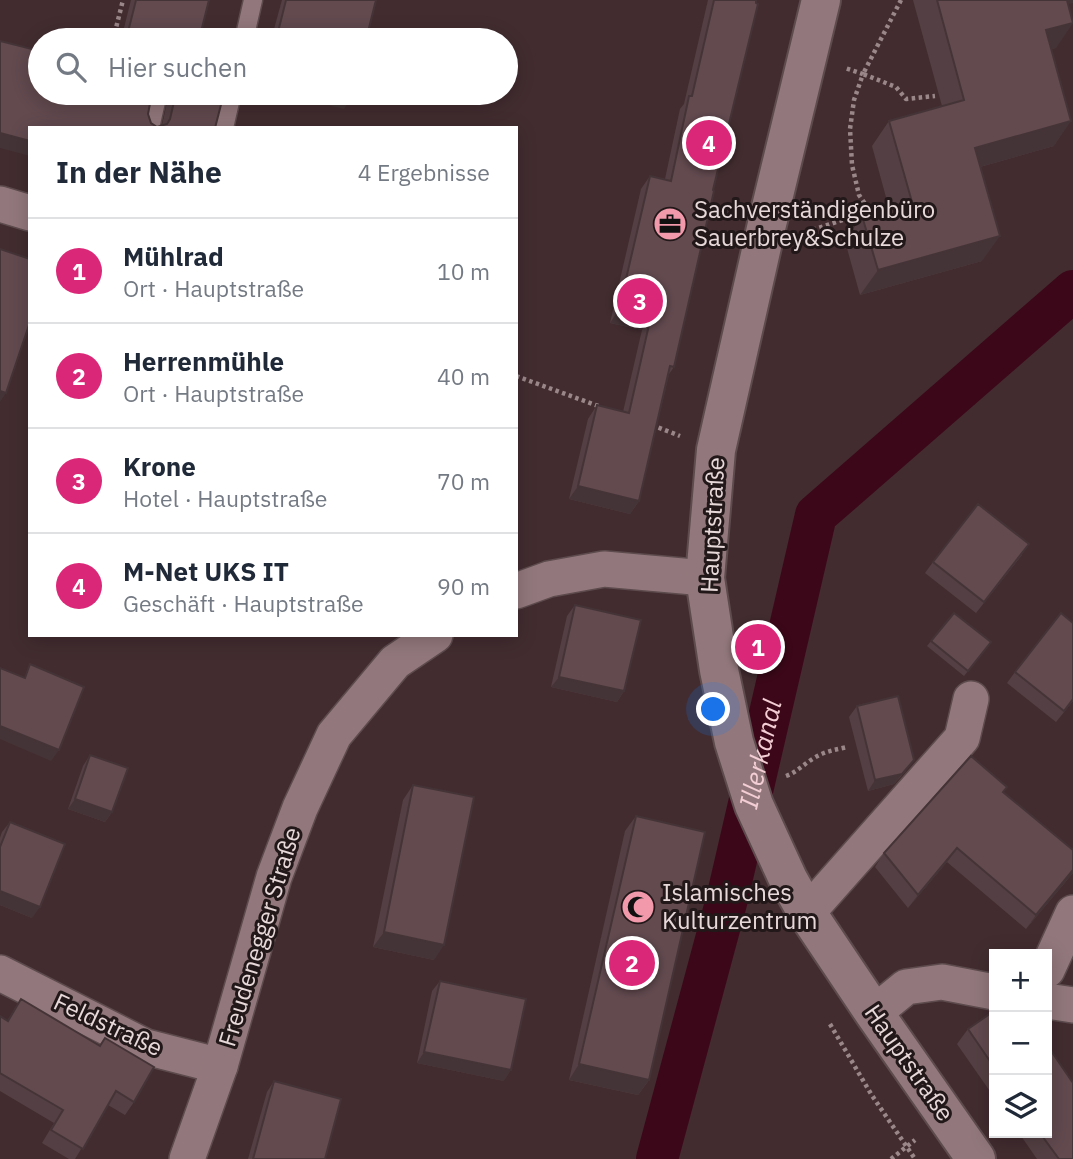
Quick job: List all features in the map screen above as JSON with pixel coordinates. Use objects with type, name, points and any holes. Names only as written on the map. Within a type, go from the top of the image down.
[{"type":"main road","name":"Hauptstraße","points":[[821,0],[716,450],[705,578],[719,670],[734,742],[754,805],[788,879],[807,913],[874,1013],[976,1159]]},
{"type":"street","points":[[0,204],[28,212]]},
{"type":"street","points":[[518,590],[549,579],[604,569],[705,578]]},
{"type":"street","name":"Freudenegger Straße","points":[[187,1159],[220,1066],[274,877],[300,808],[334,735],[395,662],[432,637]]},
{"type":"street","points":[[807,913],[962,738],[971,699]]},
{"type":"street","points":[[1052,959],[1073,913]]},
{"type":"street","name":"Feldstraße","points":[[0,973],[146,1047],[220,1066]]},
{"type":"street","points":[[874,1013],[906,988],[942,982],[989,991]]},
{"type":"street","points":[[1052,1002],[1073,1004]]},
{"type":"lane","points":[[247,28],[253,0]]},
{"type":"lane","points":[[150,126],[155,105]]},
{"type":"lane","points":[[224,126],[229,105]]},
{"type":"path","points":[[116,28],[123,0]]},
{"type":"path","points":[[767,223],[805,232],[870,211],[859,195],[852,165],[850,129],[854,100],[863,74],[901,0]]},
{"type":"path","points":[[807,58],[863,74],[896,87],[906,99],[935,96]]},
{"type":"path","points":[[518,377],[608,409]]},
{"type":"path","points":[[647,423],[673,432],[715,453],[716,450]]},
{"type":"path","points":[[791,774],[825,752],[847,747]]},
{"type":"path","points":[[906,1146],[915,1159]]},
{"type":"building","points":[[136,0],[209,0],[202,28],[129,28]]},
{"type":"building","points":[[286,0],[376,0],[369,28],[279,28]]},
{"type":"building","points":[[714,0],[756,0],[758,4],[674,367],[670,366],[639,501],[578,486],[597,405],[629,413],[651,316],[619,309],[650,176],[671,181],[689,96],[692,96]]},
{"type":"building","points":[[937,0],[1067,0],[1073,23],[1046,30],[1071,121],[975,148],[1000,236],[878,270],[862,216],[912,202],[889,121],[964,100]]},
{"type":"building","points":[[0,41],[28,48],[28,105],[150,105],[148,114],[151,123],[156,126],[28,126],[28,140],[0,133]]},
{"type":"building","points":[[173,105],[221,105],[216,126],[160,126],[167,124]]},
{"type":"building","points":[[0,249],[28,258],[28,328],[6,393],[0,391]]},
{"type":"building","points":[[978,504],[1029,544],[984,602],[933,562]]},
{"type":"building","points":[[575,605],[641,620],[624,691],[559,677]]},
{"type":"building","points":[[954,613],[991,642],[968,671],[931,641]]},
{"type":"building","points":[[1061,613],[1073,623],[1073,699],[1064,711],[1015,672]]},
{"type":"building","points":[[30,664],[84,687],[59,750],[0,726],[0,668],[25,678]]},
{"type":"building","points":[[898,696],[914,760],[902,774],[875,780],[857,706]]},
{"type":"building","points":[[90,755],[128,768],[112,812],[75,799]]},
{"type":"building","points":[[971,756],[1007,787],[1003,792],[1073,850],[1073,870],[1036,915],[957,848],[918,895],[884,853]]},
{"type":"building","points":[[413,785],[474,797],[444,945],[384,932]]},
{"type":"building","points":[[636,816],[705,832],[649,1080],[579,1064]]},
{"type":"building","points":[[10,822],[65,844],[40,907],[0,891],[0,847]]},
{"type":"building","points":[[440,981],[526,999],[511,1070],[424,1052]]},
{"type":"building","points":[[21,999],[100,1046],[105,1038],[154,1067],[134,1102],[116,1091],[83,1149],[51,1130],[63,1110],[0,1073],[0,1016],[8,1021]]},
{"type":"building","points":[[989,1014],[989,1060],[968,1029]]},
{"type":"building","points":[[1052,1052],[1073,1083],[1073,1159],[1059,1159],[1044,1138],[1052,1138]]},
{"type":"building","points":[[274,1081],[341,1099],[325,1159],[253,1159]]},
{"type":"waterway","name":"Illerkanal","points":[[657,1159],[727,899],[816,515],[1073,291]]},
{"type":"place","name":"M-Net UKS IT","points":[[709,143]]},
{"type":"place","name":"Sachverständigenbüro Sauerbrey&Schulze","points":[[670,224]]},
{"type":"place","name":"Krone","points":[[640,301]]},
{"type":"place","name":"Mühlrad","points":[[758,647]]},
{"type":"place","name":"Islamisches Kulturzentrum","points":[[638,907]]},
{"type":"place","name":"Herrenmühle","points":[[632,963]]}]
